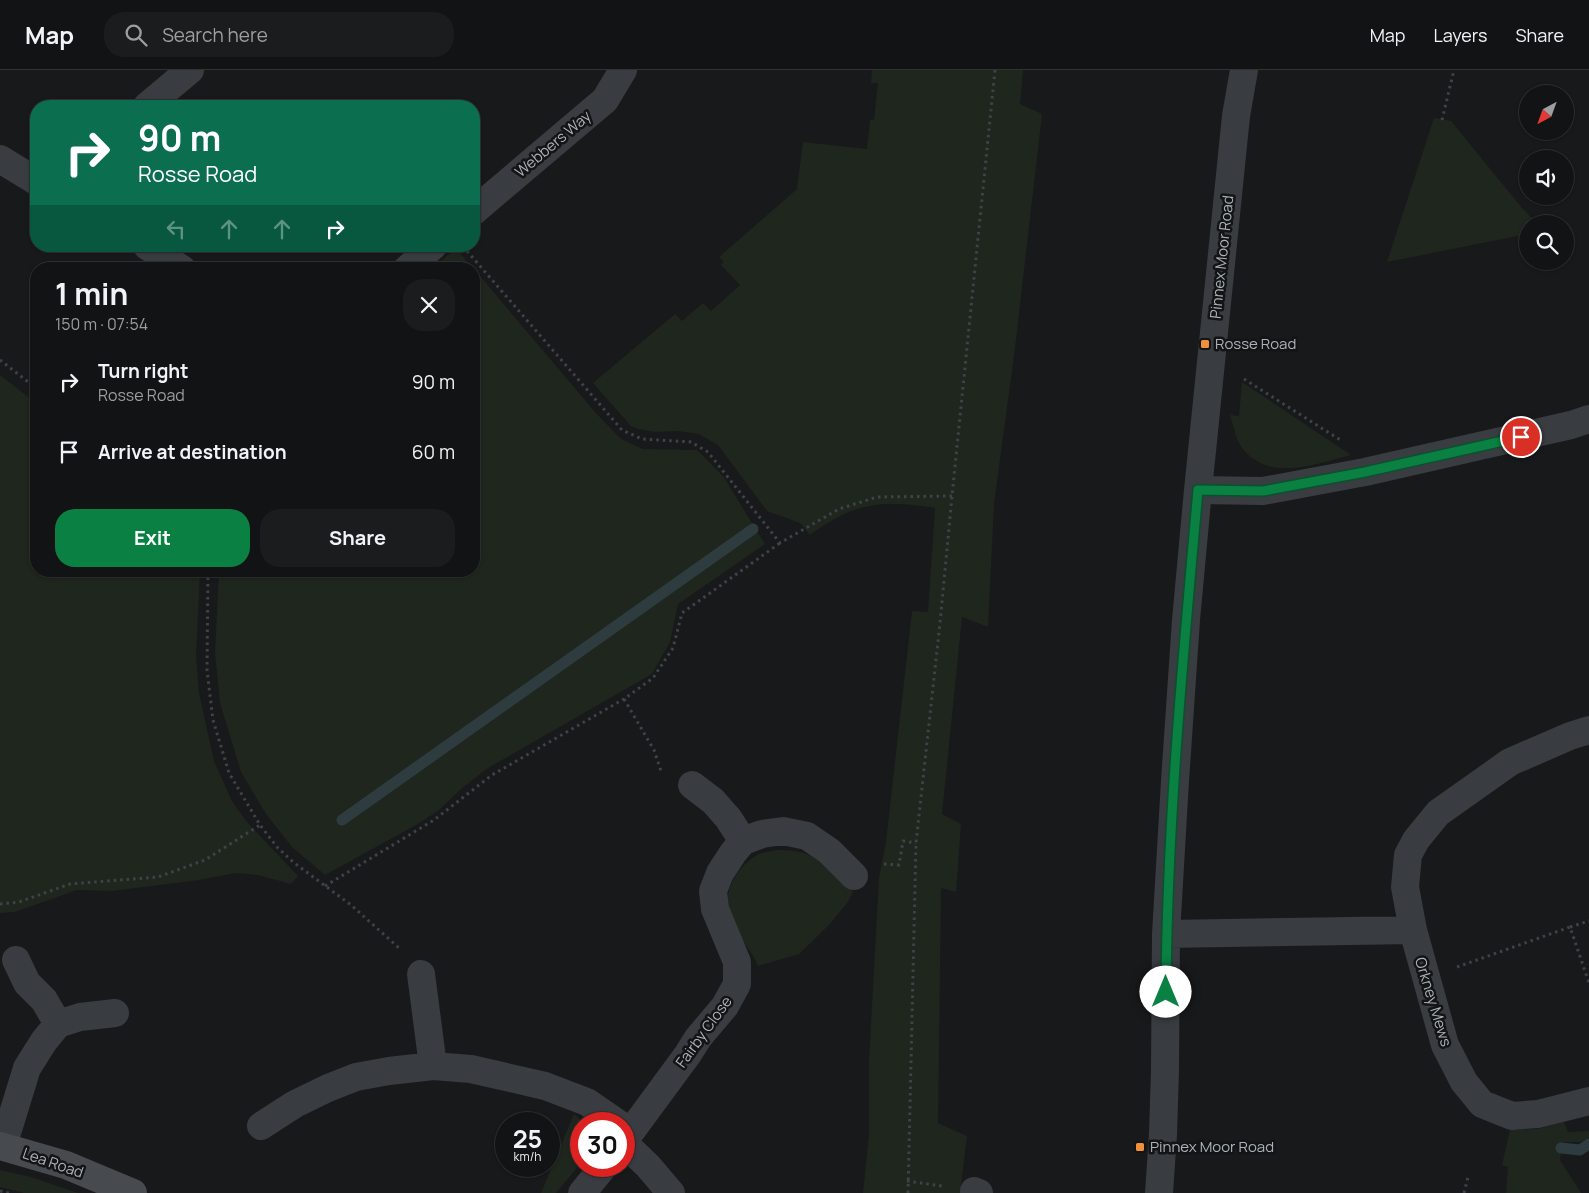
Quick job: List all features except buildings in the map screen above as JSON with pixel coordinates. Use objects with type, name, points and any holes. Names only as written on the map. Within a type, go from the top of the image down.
[{"type":"street","points":[[154,100],[190,70]]},
{"type":"street","name":"Webbers Way","points":[[480,205],[605,100],[623,70]]},
{"type":"street","name":"Pinnex Moor Road","points":[[1159,1193],[1164,1088],[1166,934],[1184,658],[1209,372],[1236,116],[1244,70]]},
{"type":"street","points":[[0,159],[30,177]]},
{"type":"street","points":[[157,252],[172,262]]},
{"type":"street","points":[[415,262],[426,252]]},
{"type":"street","points":[[1198,490],[1263,491],[1365,472],[1471,449],[1589,419]]},
{"type":"street","name":"Orkney Mews","points":[[1589,730],[1570,736],[1510,762],[1438,813],[1416,840],[1408,855],[1405,887],[1412,930],[1445,1045],[1464,1082],[1482,1104],[1512,1116],[1538,1114],[1589,1101]]},
{"type":"street","points":[[692,785],[713,801],[728,818],[743,841],[762,834],[783,831],[807,836],[829,851],[854,876]]},
{"type":"street","name":"Fairby Close","points":[[635,1119],[725,1006],[737,984],[737,962],[715,909],[713,891],[720,873],[743,841]]},
{"type":"street","points":[[1166,934],[1412,930]]},
{"type":"street","points":[[16,960],[27,983],[44,1000],[58,1024]]},
{"type":"street","points":[[421,974],[432,1066]]},
{"type":"street","points":[[1,1146],[27,1068],[44,1040],[58,1024],[80,1017],[115,1013]]},
{"type":"street","points":[[262,1126],[295,1104],[356,1077],[432,1066],[471,1069],[545,1086],[587,1102],[599,1112]]},
{"type":"street","name":"Lea Road","points":[[1,1146],[66,1165],[133,1193]]},
{"type":"street","points":[[635,1148],[671,1193]]},
{"type":"street","points":[[582,1193],[595,1177]]},
{"type":"path","points":[[908,1193],[916,843],[940,623],[995,70]]},
{"type":"path","points":[[1442,120],[1454,70]]},
{"type":"path","points":[[469,252],[478,262]]},
{"type":"path","points":[[480,265],[622,430],[642,439],[691,442],[708,452],[780,543]]},
{"type":"path","points":[[0,360],[30,383]]},
{"type":"path","points":[[1209,372],[1240,376],[1355,450],[1365,472]]},
{"type":"path","points":[[325,886],[434,820],[492,774],[624,699],[653,678],[673,648],[682,613],[780,543],[839,509],[878,497],[952,496]]},
{"type":"path","points":[[208,577],[207,670],[213,720],[230,773],[260,825],[277,847],[293,862],[352,905],[394,942],[421,974]]},
{"type":"path","points":[[624,699],[654,750],[662,774]]},
{"type":"path","points":[[0,904],[18,902],[70,884],[158,877],[205,860],[260,825]]},
{"type":"path","points":[[854,876],[878,864],[898,865],[903,841],[916,843]]},
{"type":"path","points":[[1427,981],[1452,969],[1589,922]]},
{"type":"path","points":[[1570,927],[1589,983]]},
{"type":"path","points":[[1464,1193],[1468,1177]]},
{"type":"path","points":[[0,1191],[9,1193]]},
{"type":"shaded area","points":[[872,70],[1023,70],[1020,104],[1042,114],[1015,348],[994,504],[988,627],[962,617],[942,814],[961,824],[956,892],[941,888],[938,1123],[967,1136],[960,1193],[863,1193],[869,1134],[869,1061],[879,878],[886,842],[912,611],[928,612],[935,508],[899,504],[869,506],[841,516],[810,535],[800,523],[767,511],[718,445],[699,434],[678,431],[655,432],[631,426],[593,383],[675,314],[682,321],[703,303],[711,311],[740,285],[721,265],[724,262],[719,257],[797,189],[803,142],[867,149],[870,120],[874,120],[878,83],[871,83]]},
{"type":"shaded area","points":[[1434,118],[1451,121],[1529,215],[1519,215],[1519,236],[1387,262]]},
{"type":"shaded area","points":[[451,252],[459,252],[467,262],[440,262]]},
{"type":"shaded area","points":[[480,276],[595,412],[621,439],[643,449],[697,450],[723,476],[765,544],[678,604],[670,642],[652,674],[488,768],[462,788],[438,811],[325,875],[292,847],[266,814],[241,772],[220,703],[215,653],[219,577],[480,577]]},
{"type":"shaded area","points":[[0,375],[30,398],[30,577],[200,577],[196,655],[199,693],[214,761],[232,801],[246,821],[298,876],[291,884],[258,875],[235,873],[199,880],[112,891],[77,890],[15,912],[0,913]]},
{"type":"shaded area","points":[[1242,382],[1351,455],[1323,463],[1294,468],[1279,468],[1253,459],[1242,448],[1236,436],[1230,415],[1239,416]]},
{"type":"shaded area","points":[[790,850],[811,856],[828,867],[853,892],[848,902],[829,925],[799,954],[758,966],[730,920],[727,911],[727,901],[732,883],[749,860],[761,853]]},
{"type":"shaded area","points":[[1564,1122],[1568,1132],[1589,1131],[1589,1138],[1581,1142],[1563,1142],[1559,1147],[1561,1151],[1560,1160],[1581,1193],[1506,1193],[1508,1167],[1502,1165],[1510,1130],[1537,1129]]},
{"type":"shaded area","points":[[570,1124],[570,1176],[556,1193],[541,1193],[548,1177],[560,1177],[560,1148]]},
{"type":"shaded area","points":[[0,1170],[31,1177],[78,1193],[24,1193],[0,1187]]},
{"type":"waterway","points":[[342,820],[753,529]]},
{"type":"waterway","points":[[1561,1148],[1580,1150],[1589,1144]]},
{"type":"place","name":"Rosse Road","points":[[1205,344]]},
{"type":"place","name":"Pinnex Moor Road","points":[[1140,1147]]},
{"type":"route","points":[[1166,992],[1166,934],[1175,781],[1186,620],[1198,490],[1263,491],[1365,472],[1521,437]]}]
